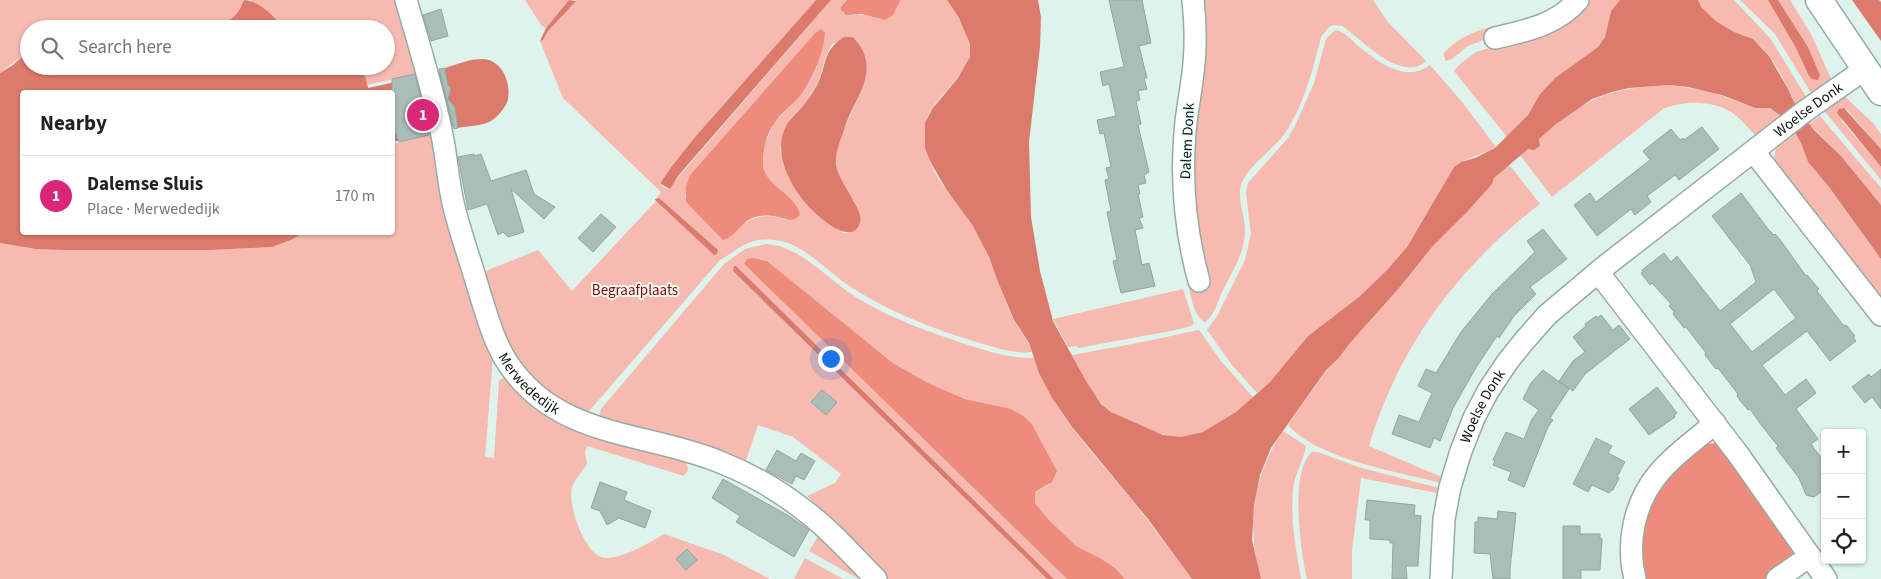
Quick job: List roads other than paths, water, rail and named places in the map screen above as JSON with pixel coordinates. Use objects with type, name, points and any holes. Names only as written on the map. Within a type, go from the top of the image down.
[{"type":"street","name":"Merwededijk","points":[[406,0],[427,70],[442,135],[454,207],[488,319],[506,361],[530,390],[560,412],[583,424],[695,453],[739,471],[791,500],[807,512],[876,579]]},
{"type":"street","name":"Dalem Donk","points":[[1193,0],[1194,55],[1185,133],[1184,160],[1190,242],[1199,281]]},
{"type":"street","points":[[1495,38],[1523,31],[1553,20],[1578,0]]},
{"type":"street","points":[[1819,0],[1881,92]]},
{"type":"street","name":"Woelse Donk","points":[[1441,579],[1444,519],[1450,487],[1474,418],[1503,368],[1525,340],[1546,316],[1598,272],[1806,111],[1864,69]]},
{"type":"street","points":[[1754,152],[1881,315]]},
{"type":"street","points":[[1598,272],[1715,423],[1826,579]]},
{"type":"street","points":[[1635,579],[1632,558],[1632,536],[1641,503],[1657,475],[1681,451],[1715,423]]},
{"type":"street","points":[[1777,579],[1810,556]]},
{"type":"place","name":"Dalemse Sluis","points":[[423,115]]},
{"type":"park label","name":"Begraafplaats","points":[[635,290]]}]
